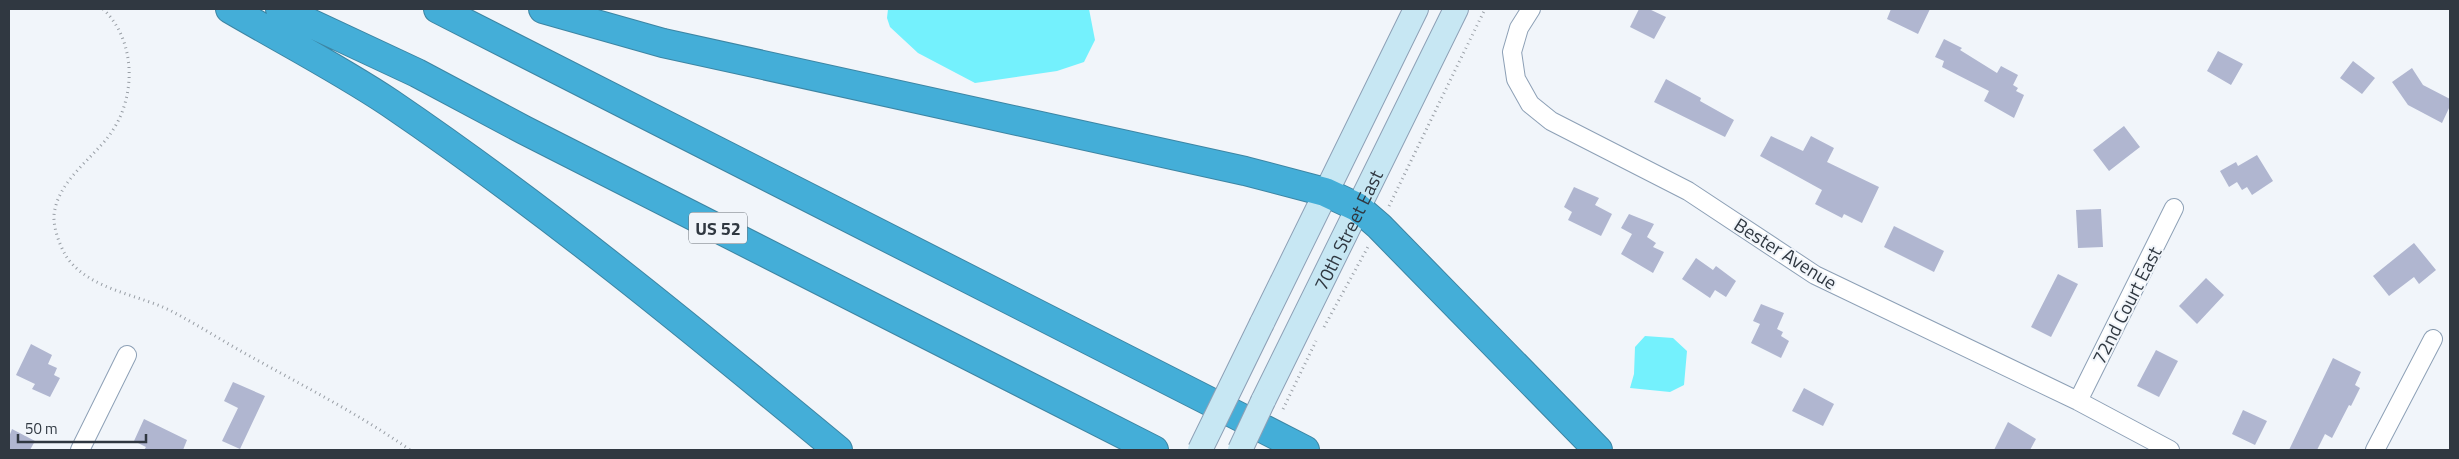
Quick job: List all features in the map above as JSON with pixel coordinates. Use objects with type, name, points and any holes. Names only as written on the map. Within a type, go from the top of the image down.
[{"type":"highway","points":[[230,9],[388,101],[448,143],[701,337],[838,450]]},
{"type":"highway","name":"US 52","points":[[280,9],[417,73],[532,134],[1154,450]]},
{"type":"highway","points":[[438,9],[1305,450]]},
{"type":"highway","points":[[543,9],[663,43],[1246,171],[1325,192],[1358,207],[1379,226],[1598,450]]},
{"type":"main road","name":"70th Street East","points":[[1200,450],[1416,9]]},
{"type":"main road","name":"70th Street East","points":[[1240,450],[1305,340],[1358,207],[1456,9]]},
{"type":"street","name":"Bester Avenue","points":[[1531,9],[1519,28],[1512,52],[1516,79],[1530,104],[1551,121],[1688,191],[1815,275],[2078,401],[2170,450]]},
{"type":"street","name":"72nd Court East","points":[[2078,401],[2174,208]]},
{"type":"street","points":[[2376,450],[2433,339]]},
{"type":"street","points":[[80,450],[127,355]]},
{"type":"path","points":[[103,9],[114,19],[124,42],[130,64],[127,91],[120,115],[109,135],[66,184],[54,210],[57,234],[66,256],[80,272],[110,287],[173,312],[376,426],[410,450]]},
{"type":"path","points":[[1279,417],[1305,340],[1379,226],[1485,9]]},
{"type":"water","points":[[888,9],[1089,9],[1095,40],[1084,62],[1057,71],[975,83],[918,53],[890,27],[887,18]]},
{"type":"water","points":[[1645,336],[1673,338],[1687,351],[1684,385],[1670,392],[1630,388],[1634,374],[1635,347]]},
{"type":"building","points":[[1639,9],[1649,9],[1666,17],[1654,39],[1630,27]]},
{"type":"building","points":[[1891,9],[1930,9],[1918,34],[1887,19]]},
{"type":"building","points":[[1944,39],[1962,48],[1960,50],[1997,73],[2001,66],[2018,75],[2013,85],[2018,88],[2016,91],[2024,95],[2014,118],[1984,101],[1989,91],[1942,67],[1944,61],[1935,57]]},
{"type":"building","points":[[2218,51],[2243,64],[2231,85],[2207,71]]},
{"type":"building","points":[[2353,61],[2375,78],[2362,94],[2340,78]]},
{"type":"building","points":[[2412,68],[2423,85],[2450,99],[2450,106],[2442,123],[2408,105],[2392,82]]},
{"type":"building","points":[[1666,79],[1701,98],[1700,101],[1734,120],[1725,137],[1654,102]]},
{"type":"building","points":[[2124,126],[2140,147],[2109,171],[2093,150]]},
{"type":"building","points":[[1771,136],[1803,151],[1811,136],[1834,148],[1827,162],[1879,187],[1862,223],[1844,214],[1842,218],[1815,204],[1822,190],[1760,156]]},
{"type":"building","points":[[2257,155],[2273,181],[2252,195],[2247,187],[2242,190],[2237,182],[2229,187],[2220,171],[2236,162],[2238,166]]},
{"type":"building","points":[[1574,187],[1599,198],[1595,205],[1612,214],[1601,236],[1568,220],[1572,212],[1564,207]]},
{"type":"building","points":[[2101,209],[2103,247],[2078,248],[2076,210]]},
{"type":"building","points":[[1629,214],[1654,224],[1647,237],[1656,243],[1653,247],[1664,252],[1653,273],[1621,254],[1632,234],[1621,228]]},
{"type":"building","points":[[1894,226],[1944,251],[1934,272],[1884,247]]},
{"type":"building","points":[[2414,243],[2436,270],[2419,284],[2414,277],[2389,296],[2373,276]]},
{"type":"building","points":[[1696,258],[1713,270],[1716,266],[1736,281],[1726,297],[1715,290],[1710,298],[1682,279]]},
{"type":"building","points":[[2058,274],[2078,284],[2051,337],[2031,327]]},
{"type":"building","points":[[2206,278],[2224,295],[2197,324],[2179,306]]},
{"type":"building","points":[[1761,304],[1784,313],[1777,329],[1783,332],[1781,336],[1789,341],[1781,358],[1751,343],[1760,324],[1753,321]]},
{"type":"building","points":[[31,344],[52,355],[48,364],[57,368],[54,375],[60,378],[50,397],[32,389],[35,384],[16,375]]},
{"type":"building","points":[[2156,350],[2178,361],[2159,397],[2137,386]]},
{"type":"building","points":[[2333,358],[2361,372],[2355,385],[2360,388],[2332,438],[2325,434],[2317,450],[2289,450]]},
{"type":"building","points":[[233,382],[265,396],[240,449],[222,441],[238,408],[224,401]]},
{"type":"building","points":[[1804,388],[1834,404],[1823,426],[1792,411]]},
{"type":"building","points":[[2243,410],[2267,421],[2255,445],[2232,434]]},
{"type":"building","points":[[144,419],[187,440],[183,450],[144,450],[146,447],[134,441]]},
{"type":"building","points":[[2008,422],[2036,439],[2030,450],[1994,450]]},
{"type":"building","points":[[12,429],[35,441],[30,450],[9,450],[9,437]]}]
